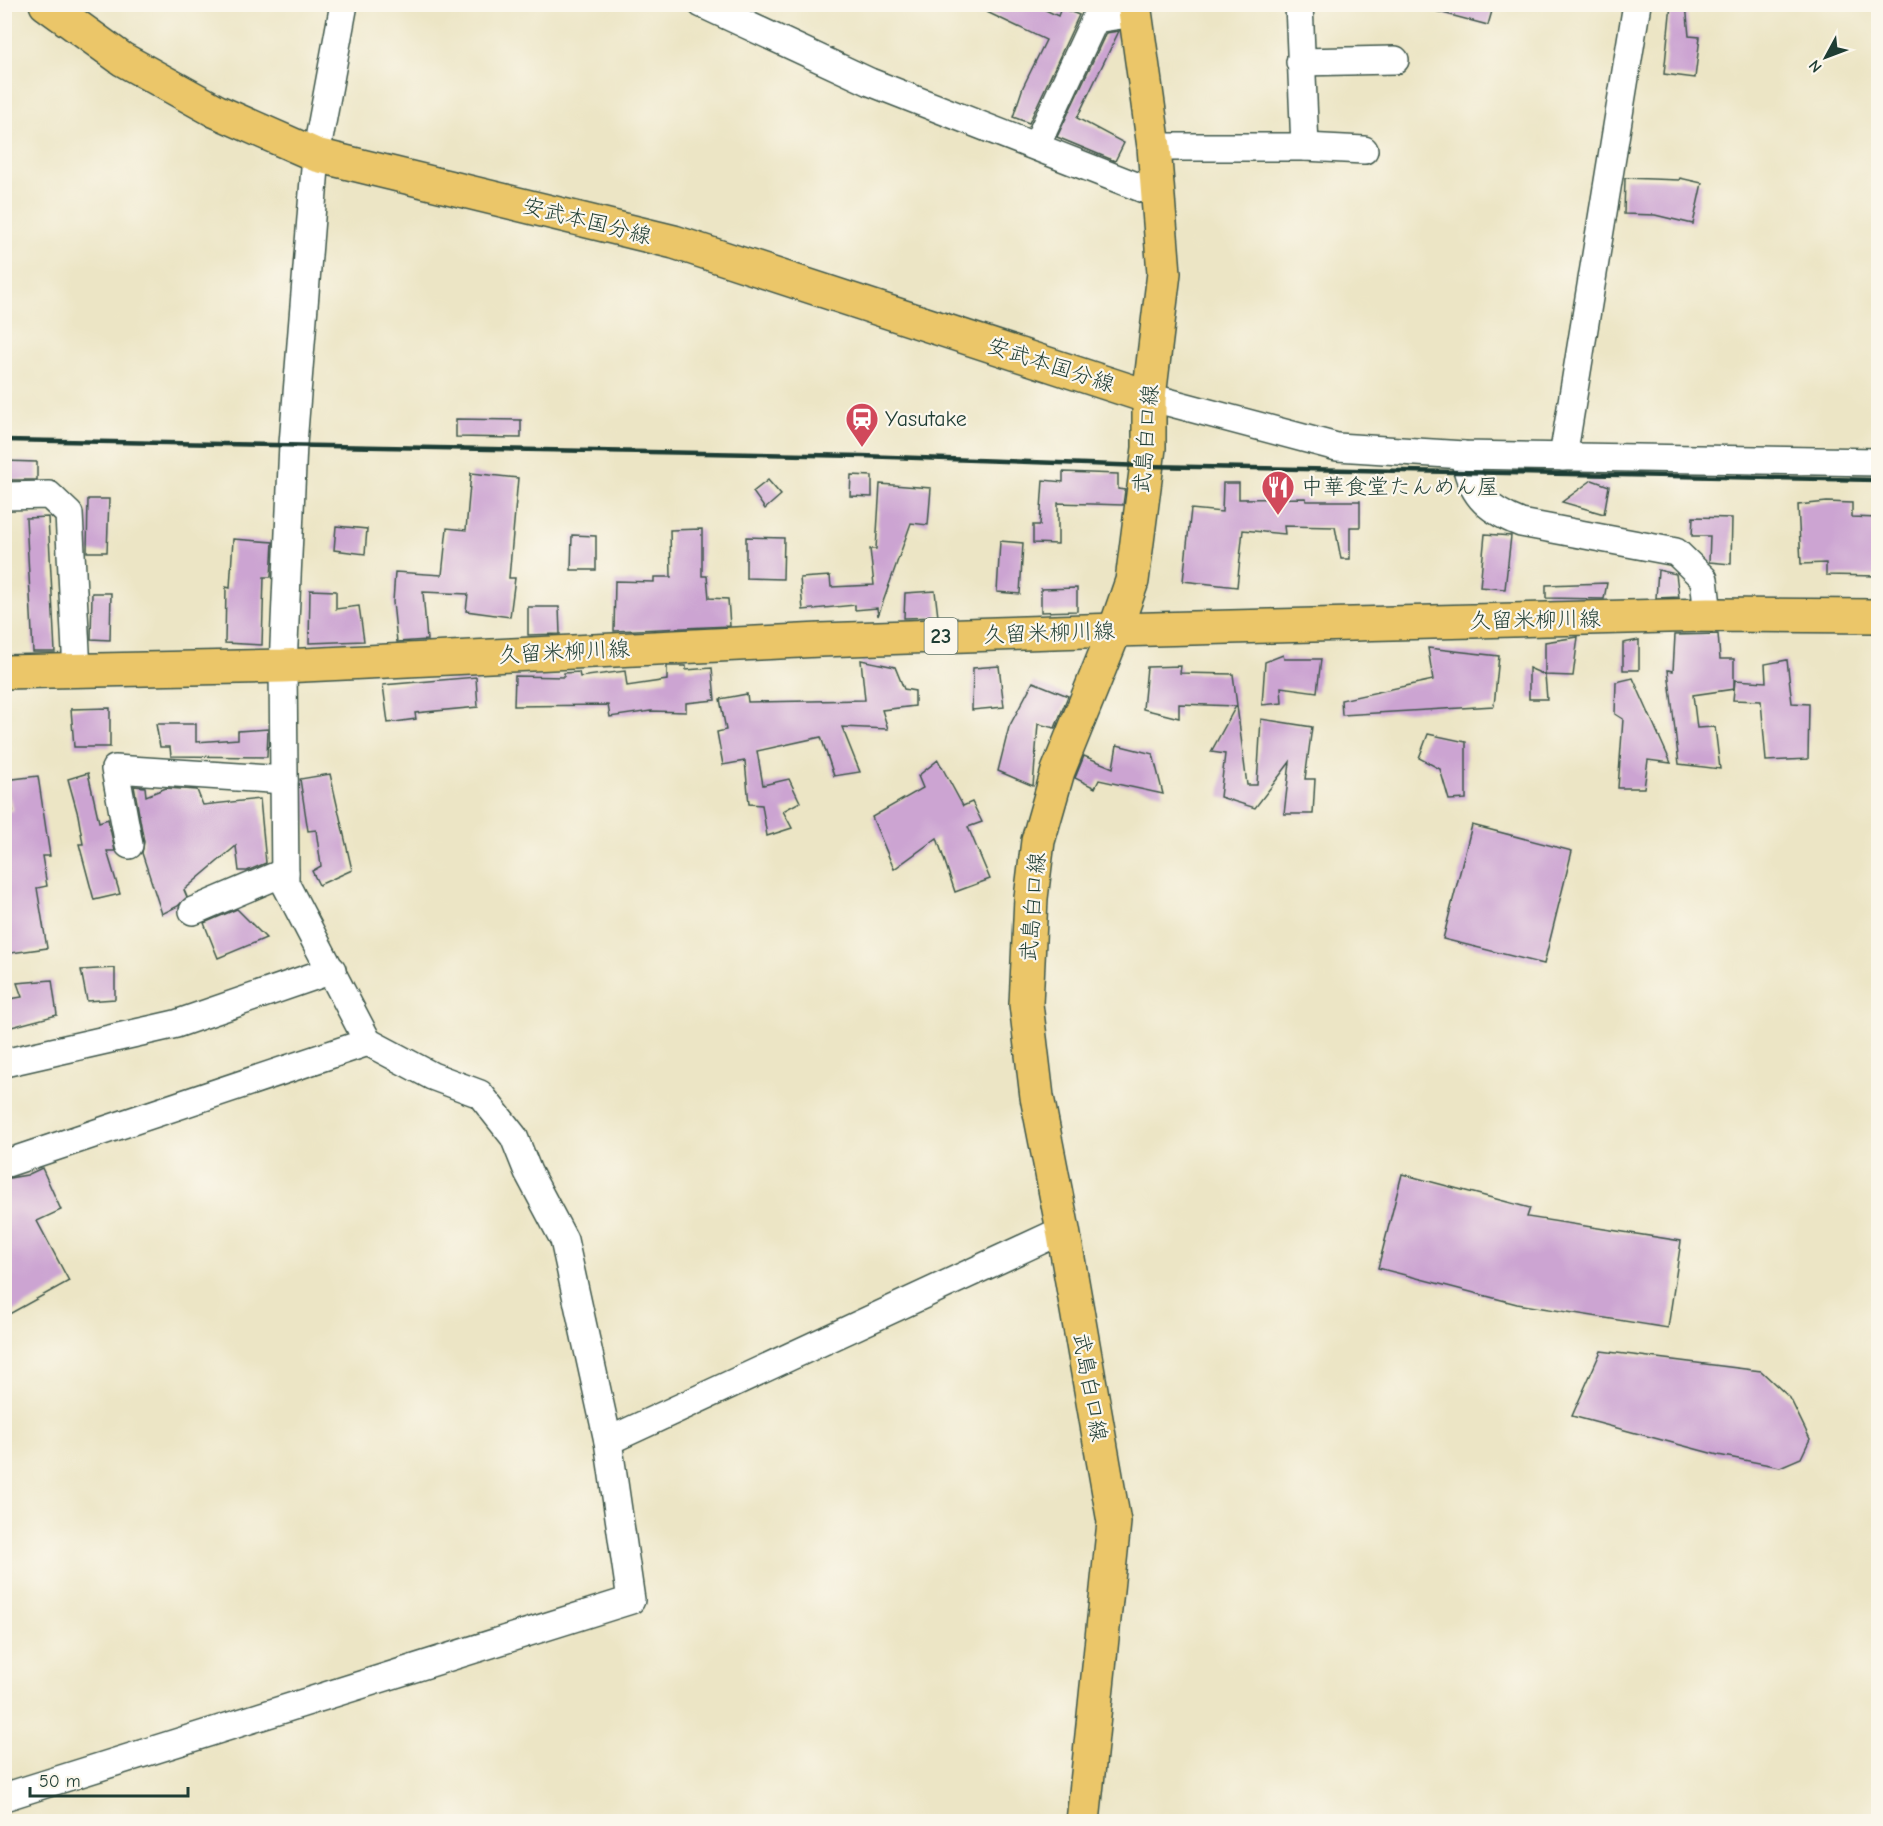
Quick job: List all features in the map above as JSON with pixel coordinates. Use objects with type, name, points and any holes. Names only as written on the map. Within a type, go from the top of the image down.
[{"type":"main road","name":"安武本国分線","points":[[46,4],[122,59],[216,111],[316,155],[674,242],[1149,397]]},
{"type":"main road","name":"武島白口線","points":[[1083,1821],[1114,1521],[1063,1230],[1037,1097],[1026,1004],[1038,841],[1058,771],[1115,630],[1132,581],[1149,448],[1149,397],[1164,273],[1154,147],[1135,9]]},
{"type":"main road","name":"久留米柳川線","points":[[4,672],[283,666],[820,640],[1115,630],[1708,615],[1878,616]]},
{"type":"street","points":[[4,1797],[631,1600],[608,1441],[564,1240],[528,1172],[514,1137],[480,1094],[432,1076],[368,1042],[285,883],[283,666],[293,444],[316,155],[344,4]]},
{"type":"street","points":[[702,4],[870,81],[1159,195]]},
{"type":"street","points":[[1299,4],[1305,147]]},
{"type":"street","points":[[1563,457],[1637,4]]},
{"type":"street","points":[[1036,146],[1095,19],[1135,9]]},
{"type":"street","points":[[1300,62],[1395,60]]},
{"type":"street","points":[[1154,147],[1305,147],[1364,150]]},
{"type":"street","points":[[1149,397],[1337,447],[1464,455],[1878,462]]},
{"type":"street","points":[[1464,455],[1467,472],[1479,497],[1498,514],[1521,523],[1676,552],[1704,579],[1708,615]]},
{"type":"street","points":[[4,496],[49,495],[69,514],[77,670]]},
{"type":"street","points":[[129,845],[115,769],[284,780]]},
{"type":"street","points":[[193,911],[285,872]]},
{"type":"street","points":[[4,1063],[176,1024],[332,970]]},
{"type":"street","points":[[4,1164],[368,1042]]},
{"type":"street","points":[[608,1441],[1063,1230]]},
{"type":"building","points":[[970,4],[1033,4],[1058,16],[1061,8],[1079,15],[1029,123],[1013,117],[1023,87],[1046,40]]},
{"type":"building","points":[[1431,4],[1494,4],[1488,25],[1431,10]]},
{"type":"building","points":[[1671,4],[1686,4],[1689,36],[1700,37],[1695,78],[1664,74]]},
{"type":"building","points":[[1119,31],[1077,118],[1124,143],[1115,161],[1057,137],[1106,33]]},
{"type":"building","points":[[1625,178],[1679,180],[1680,178],[1702,183],[1693,224],[1655,215],[1624,214]]},
{"type":"building","points":[[456,419],[521,420],[521,438],[456,437]]},
{"type":"building","points":[[4,461],[37,462],[37,480],[4,480]]},
{"type":"building","points":[[1063,472],[1118,474],[1118,489],[1125,490],[1123,505],[1058,503],[1058,544],[1033,543],[1033,525],[1040,525],[1043,480],[1063,482]]},
{"type":"building","points":[[471,473],[518,478],[509,578],[515,578],[510,617],[466,611],[468,594],[423,592],[427,640],[397,642],[393,602],[395,572],[442,575],[447,528],[466,530]]},
{"type":"building","points":[[851,475],[872,476],[872,497],[850,496]]},
{"type":"building","points":[[768,480],[781,495],[765,509],[753,492]]},
{"type":"building","points":[[1592,480],[1609,486],[1604,514],[1562,502]]},
{"type":"building","points":[[1223,483],[1239,483],[1239,499],[1306,498],[1306,501],[1360,501],[1360,527],[1350,527],[1350,559],[1341,559],[1335,527],[1284,526],[1285,534],[1243,530],[1237,587],[1183,581],[1191,509],[1222,512]]},
{"type":"building","points":[[880,484],[931,488],[928,525],[911,523],[878,616],[877,608],[855,610],[855,605],[803,610],[800,578],[830,576],[831,587],[874,585],[870,549],[876,549]]},
{"type":"building","points":[[88,499],[109,499],[107,552],[87,552]]},
{"type":"building","points":[[1827,502],[1852,503],[1852,517],[1878,518],[1878,576],[1826,575],[1826,563],[1801,564],[1798,505]]},
{"type":"building","points":[[48,517],[55,652],[33,652],[26,518]]},
{"type":"building","points":[[1693,517],[1732,518],[1731,564],[1709,562],[1710,536],[1692,536]]},
{"type":"building","points":[[336,526],[367,529],[365,554],[334,550]]},
{"type":"building","points":[[702,529],[702,576],[707,576],[709,598],[728,599],[730,626],[614,631],[615,581],[654,582],[654,577],[671,577],[670,530]]},
{"type":"building","points":[[1485,534],[1511,536],[1505,589],[1480,587]]},
{"type":"building","points":[[572,535],[596,536],[596,570],[571,570]]},
{"type":"building","points":[[746,537],[784,538],[783,579],[746,578]]},
{"type":"building","points":[[233,539],[273,542],[271,577],[264,577],[262,645],[225,643],[226,587],[230,588]]},
{"type":"building","points":[[1000,541],[1023,543],[1020,594],[997,592]]},
{"type":"building","points":[[1658,570],[1676,574],[1679,597],[1656,598]]},
{"type":"building","points":[[1607,583],[1604,599],[1546,598],[1546,585]]},
{"type":"building","points":[[1077,588],[1077,611],[1041,612],[1041,589]]},
{"type":"building","points":[[310,590],[336,591],[336,609],[359,606],[364,641],[309,643]]},
{"type":"building","points":[[935,591],[938,617],[904,618],[905,593]]},
{"type":"building","points":[[92,593],[111,593],[110,640],[91,639]]},
{"type":"building","points":[[528,607],[559,607],[560,634],[528,635]]},
{"type":"building","points":[[1718,634],[1720,659],[1734,659],[1734,689],[1693,695],[1697,728],[1715,727],[1720,769],[1679,764],[1668,670],[1673,671],[1675,635]]},
{"type":"building","points":[[1578,637],[1573,676],[1545,675],[1545,642]]},
{"type":"building","points":[[1639,640],[1639,670],[1623,670],[1623,643]]},
{"type":"building","points":[[1428,648],[1499,656],[1494,706],[1342,715],[1341,700],[1433,680]]},
{"type":"building","points":[[1283,655],[1284,659],[1321,659],[1317,692],[1281,687],[1282,703],[1262,705],[1265,662]]},
{"type":"building","points":[[861,660],[895,667],[904,689],[915,691],[915,706],[882,710],[888,729],[842,727],[860,772],[834,776],[821,737],[757,751],[763,785],[789,779],[800,802],[783,811],[792,828],[767,836],[762,805],[749,804],[745,761],[723,765],[717,732],[726,730],[720,699],[747,694],[748,702],[865,700]]},
{"type":"building","points":[[1787,660],[1792,703],[1809,704],[1808,759],[1766,761],[1761,701],[1733,700],[1735,680],[1766,682],[1765,664]]},
{"type":"building","points":[[667,666],[686,666],[686,670],[712,668],[715,700],[686,703],[686,712],[651,711],[610,717],[608,705],[514,706],[515,676],[564,677],[564,673],[579,672],[580,677],[625,671],[627,686],[667,680]]},
{"type":"building","points":[[999,666],[1004,707],[972,710],[973,668]]},
{"type":"building","points":[[1181,666],[1180,673],[1233,674],[1247,785],[1257,785],[1261,719],[1312,727],[1305,779],[1315,779],[1313,814],[1284,814],[1290,762],[1255,808],[1220,797],[1225,754],[1211,752],[1236,706],[1179,704],[1179,718],[1143,709],[1147,667]]},
{"type":"building","points":[[1529,668],[1545,675],[1547,699],[1529,699]]},
{"type":"building","points":[[476,677],[478,707],[415,713],[416,719],[388,723],[383,685]]},
{"type":"building","points":[[1633,678],[1671,763],[1648,760],[1644,788],[1618,788],[1623,719],[1615,714],[1616,682]]},
{"type":"building","points":[[1033,682],[1068,696],[1055,728],[1038,724],[1033,786],[998,771],[1009,727]]},
{"type":"building","points":[[110,708],[110,747],[74,747],[71,709]]},
{"type":"building","points":[[156,724],[196,724],[196,742],[238,739],[238,731],[268,729],[267,757],[171,756],[170,747],[160,747]]},
{"type":"building","points":[[1428,734],[1466,742],[1466,799],[1449,800],[1440,769],[1419,758]]},
{"type":"building","points":[[1117,745],[1153,754],[1163,794],[1099,780],[1095,788],[1075,778],[1084,756],[1113,768]]},
{"type":"building","points":[[938,760],[963,806],[972,802],[982,822],[968,827],[990,879],[955,892],[937,838],[894,869],[872,817],[923,788],[918,776]]},
{"type":"building","points":[[88,773],[99,822],[108,819],[115,851],[107,851],[120,894],[94,900],[79,844],[83,844],[68,779]]},
{"type":"building","points":[[330,774],[352,870],[319,885],[312,871],[321,866],[316,830],[308,831],[300,779]]},
{"type":"building","points":[[38,776],[50,856],[42,856],[47,886],[37,888],[47,948],[4,954],[4,810],[13,811],[5,780]]},
{"type":"building","points":[[134,786],[145,787],[146,796],[166,788],[197,790],[203,805],[260,799],[266,863],[247,871],[239,871],[236,846],[184,890],[187,897],[178,906],[162,914],[142,853],[144,842]]},
{"type":"building","points":[[1472,825],[1572,851],[1544,964],[1443,939]]},
{"type":"building","points":[[237,909],[266,938],[218,958],[204,923]]},
{"type":"building","points":[[115,968],[115,999],[87,1001],[81,970]]},
{"type":"building","points":[[52,980],[57,1015],[4,1029],[4,1000],[22,997],[17,983]]},
{"type":"building","points":[[42,1168],[61,1210],[37,1221],[69,1281],[4,1317],[4,1179],[27,1175]]},
{"type":"building","points":[[1402,1174],[1530,1208],[1527,1217],[1681,1241],[1668,1328],[1517,1304],[1378,1268]]},
{"type":"building","points":[[1601,1351],[1761,1371],[1790,1398],[1810,1439],[1801,1458],[1780,1467],[1718,1455],[1572,1416]]},
{"type":"railway","points":[[4,440],[862,456],[1145,466],[1878,480]]},
{"type":"place","name":"Yasutake","points":[[862,448]]},
{"type":"place","name":"中華食堂たんめん屋","points":[[1278,516]]}]
